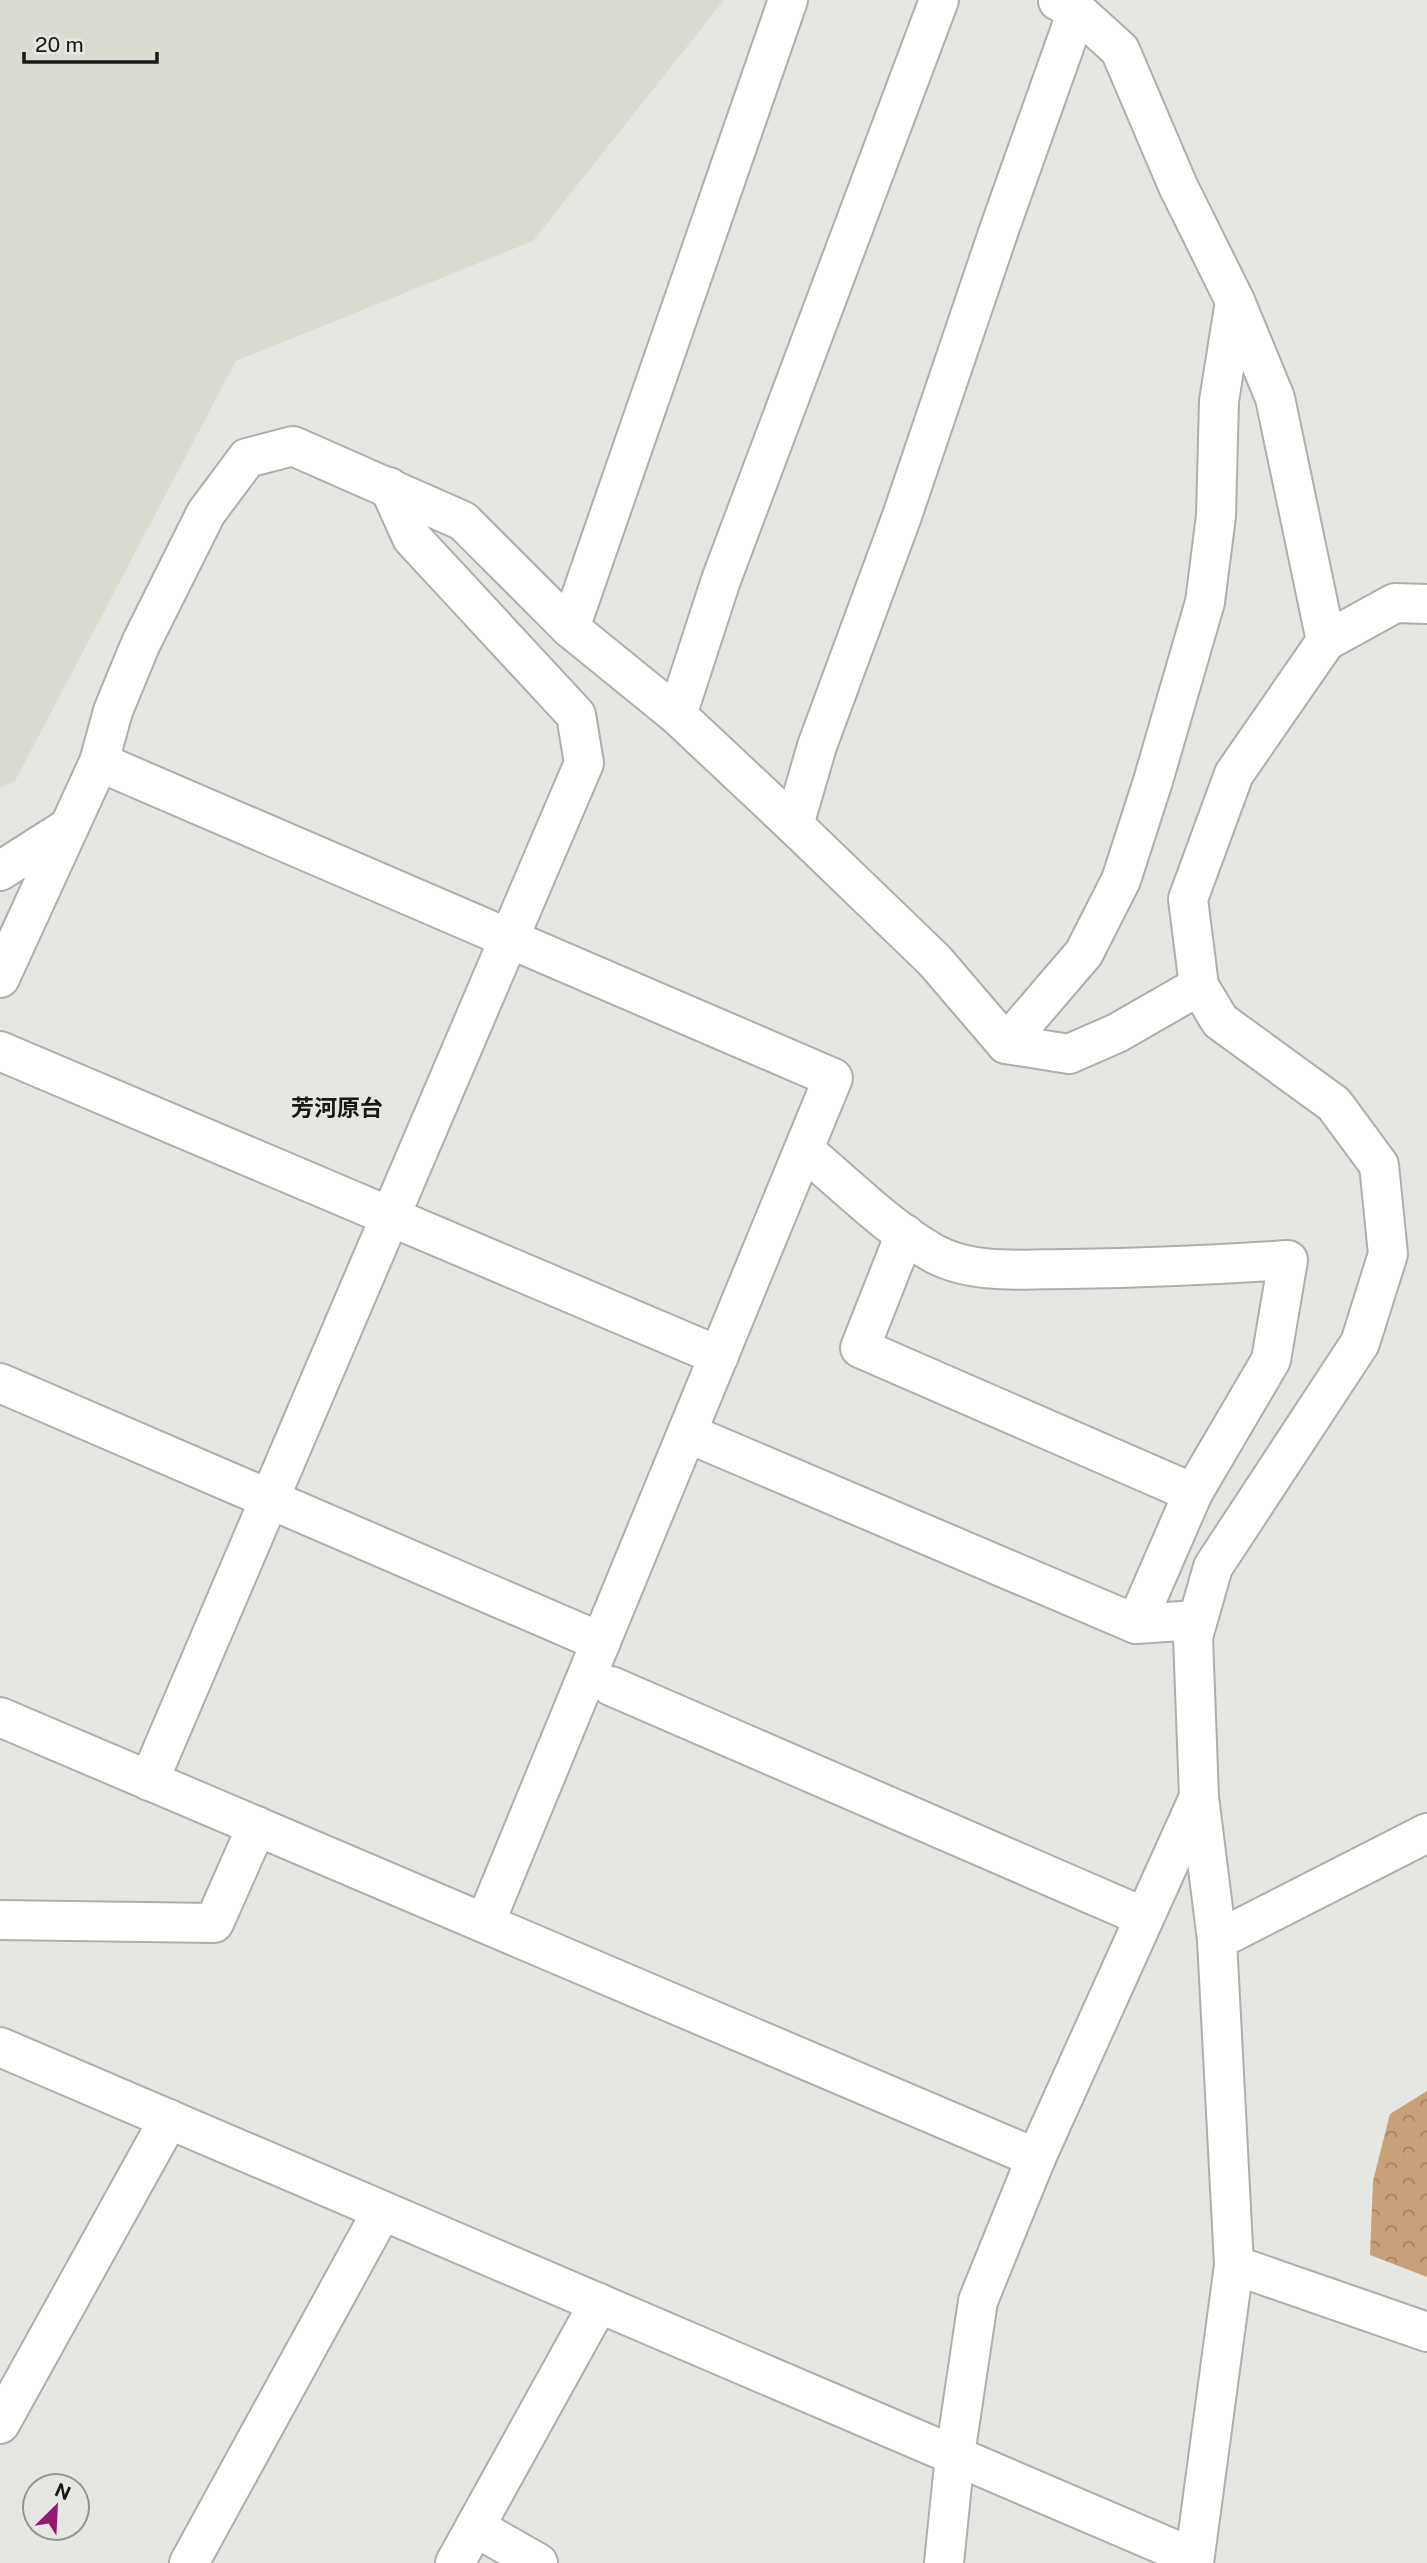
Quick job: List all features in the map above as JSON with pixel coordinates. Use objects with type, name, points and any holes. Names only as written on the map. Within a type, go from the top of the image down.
[{"type":"street","points":[[570,628],[788,0]]},
{"type":"street","points":[[677,715],[721,580],[939,0]]},
{"type":"street","points":[[794,825],[817,746],[902,516],[999,230],[1067,6],[1119,50],[1178,186],[1235,301],[1275,398],[1326,641]]},
{"type":"street","points":[[1006,1044],[1084,953],[1121,880],[1153,781],[1205,602],[1216,516],[1219,401],[1235,301]]},
{"type":"street","points":[[0,978],[99,762],[113,710],[141,643],[206,513],[247,458],[293,446],[463,521],[570,628],[677,715],[794,825],[935,961],[1006,1044],[1069,1054],[1117,1034],[1199,986]]},
{"type":"street","points":[[149,1780],[584,763],[576,715],[412,538],[389,487]]},
{"type":"street","points":[[0,2047],[955,2455],[1194,2560],[1234,2265],[1217,1940],[1199,1797],[1193,1637],[1213,1567],[1360,1343],[1388,1254],[1379,1165],[1334,1104],[1220,1021],[1199,986],[1188,899],[1234,774],[1326,641],[1395,603],[1427,604]]},
{"type":"street","points":[[99,762],[833,1078],[485,1923]]},
{"type":"street","points":[[0,871],[69,827]]},
{"type":"street","points":[[0,1051],[719,1356]]},
{"type":"street","points":[[804,1150],[905,1234],[934,1254],[960,1264],[1004,1269],[1168,1268],[1288,1259],[1271,1360],[1192,1493],[1136,1624]]},
{"type":"street","points":[[905,1234],[860,1348],[1192,1493]]},
{"type":"street","points":[[0,1383],[601,1642]]},
{"type":"street","points":[[687,1433],[1136,1624],[1197,1620]]},
{"type":"street","points":[[611,1686],[1144,1917]]},
{"type":"street","points":[[0,1717],[1036,2158]]},
{"type":"street","points":[[944,2563],[955,2455],[978,2301],[1036,2158],[1199,1797]]},
{"type":"street","points":[[0,1920],[214,1923],[257,1826]]},
{"type":"street","points":[[1217,1940],[1427,1833]]},
{"type":"street","points":[[0,2424],[169,2119]]},
{"type":"street","points":[[189,2563],[382,2211]]},
{"type":"street","points":[[1234,2265],[1427,2332]]},
{"type":"street","points":[[455,2563],[598,2303]]},
{"type":"street","points":[[475,2527],[538,2563]]},
{"type":"shaded area","points":[[0,0],[724,0],[533,241],[236,361],[15,781],[0,788]]},
{"type":"green space","points":[[1427,2091],[1427,2277],[1370,2255],[1373,2181],[1390,2114]]},
{"type":"district","name":"芳河原台","points":[[337,1107]]}]
